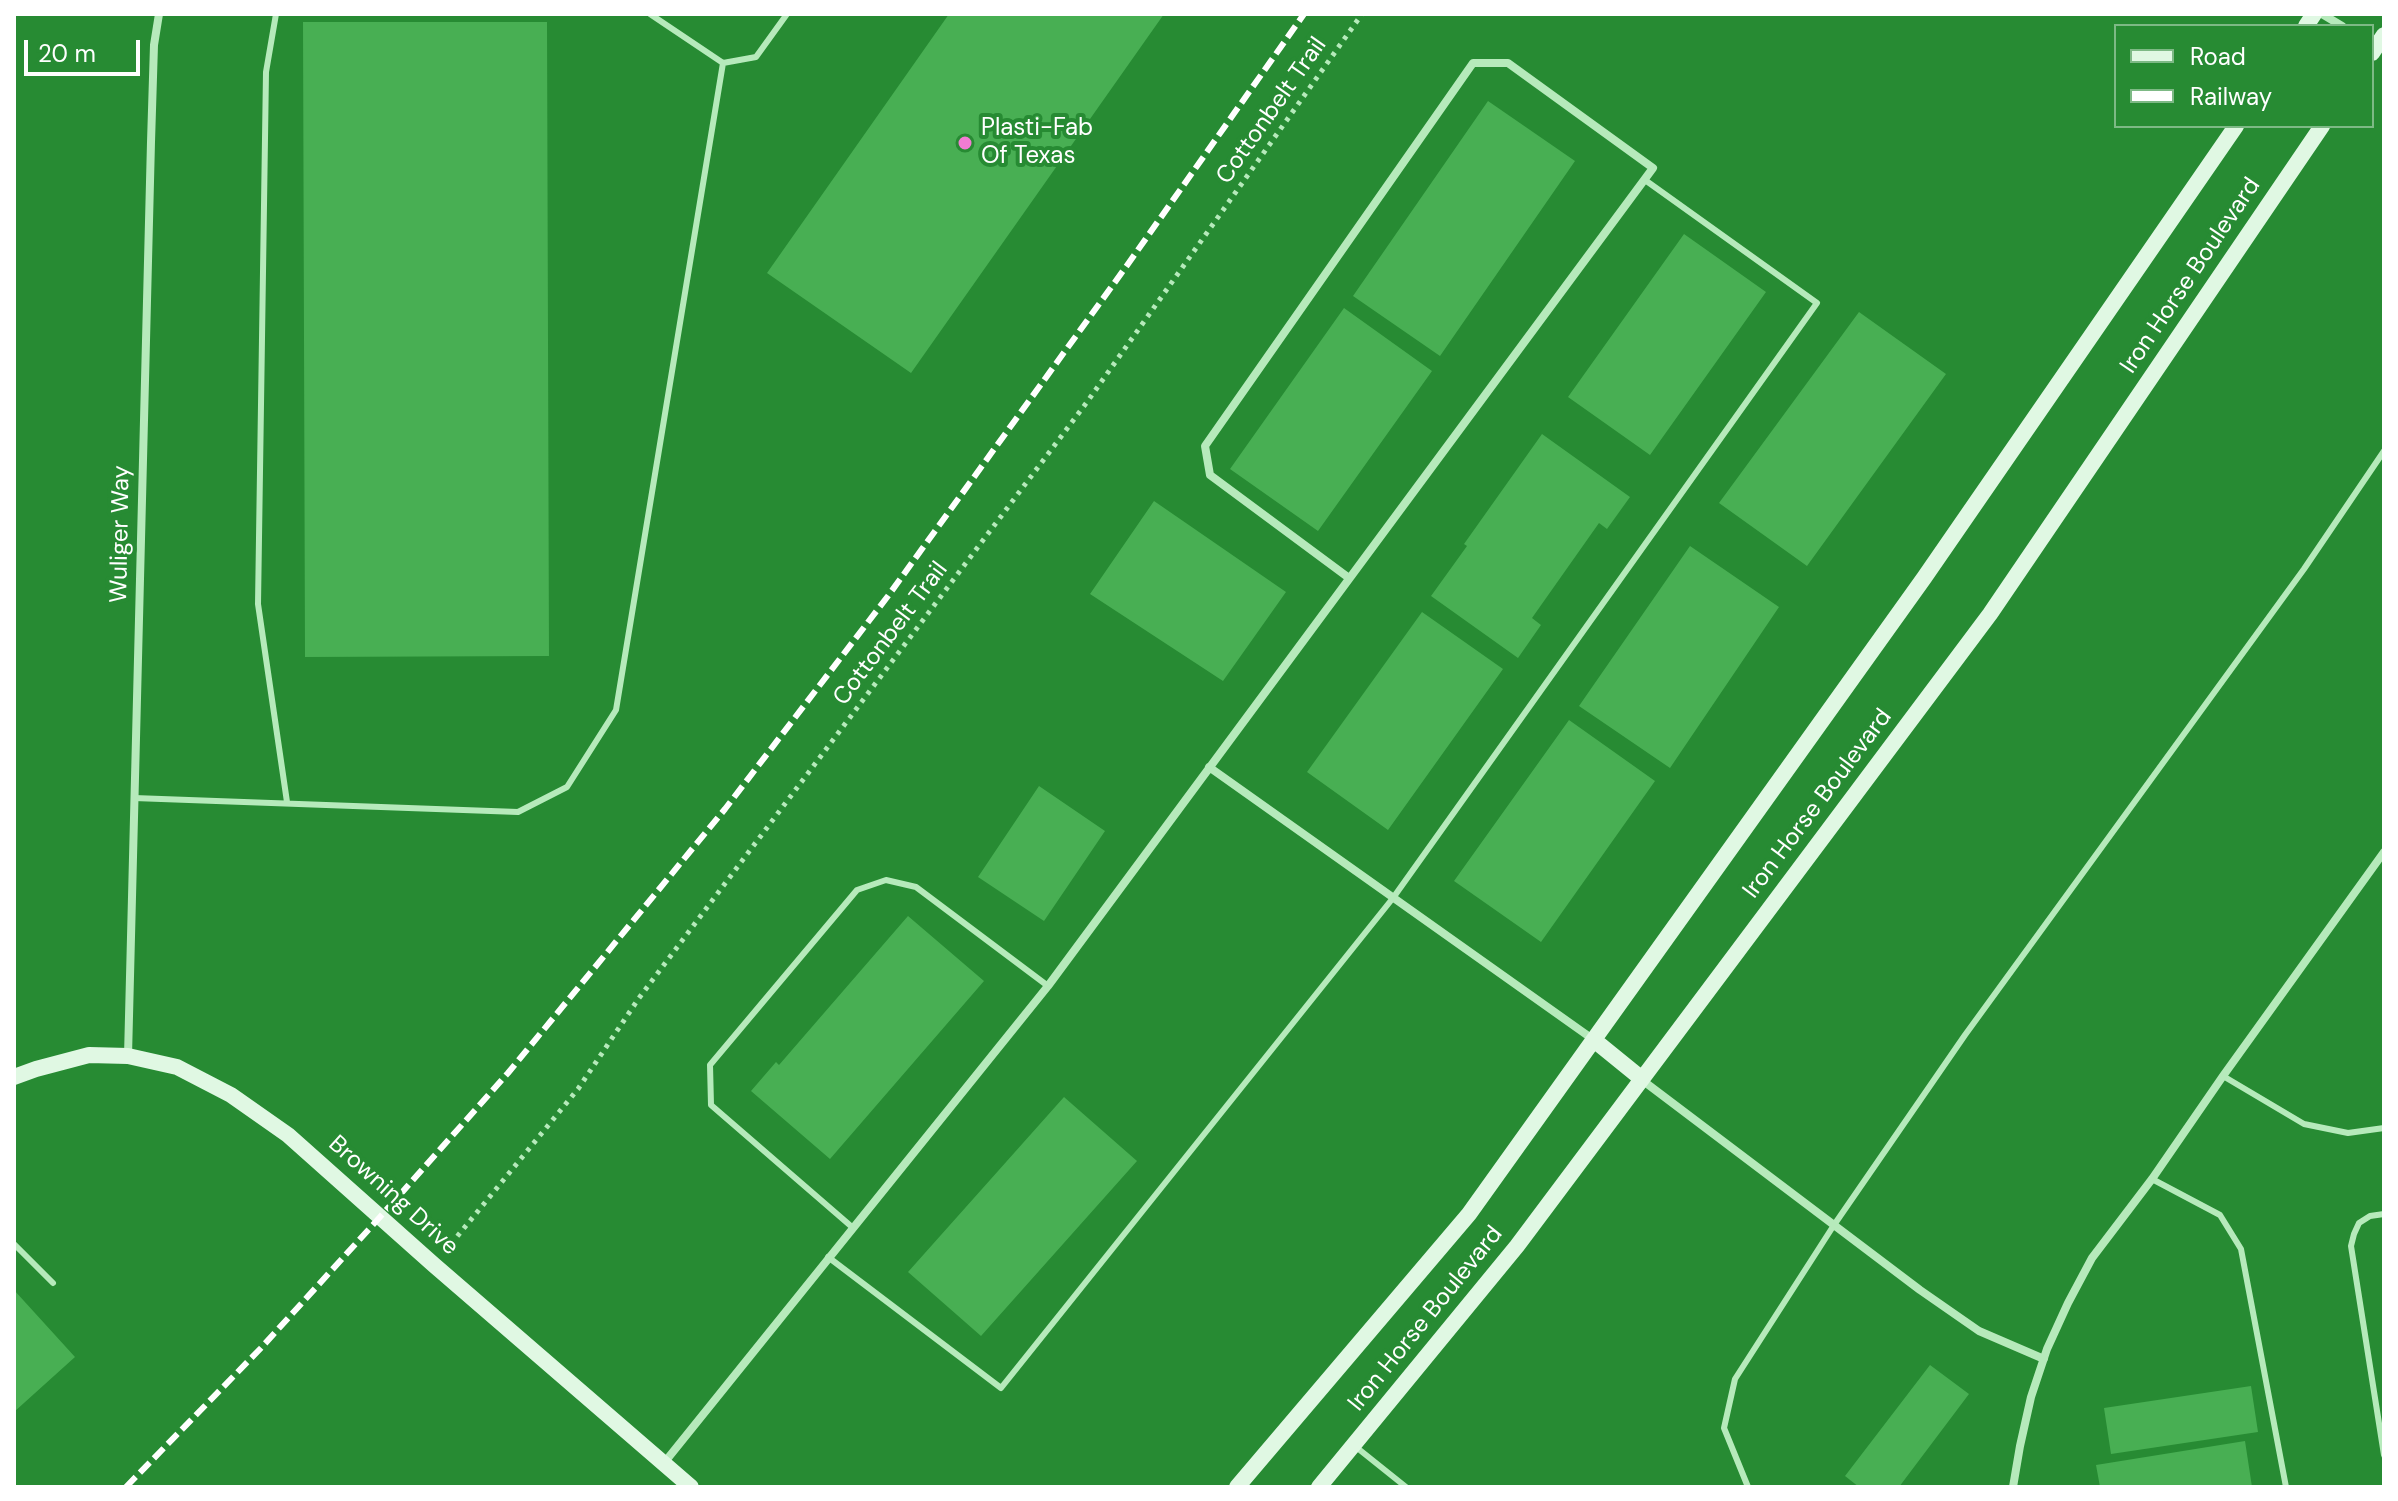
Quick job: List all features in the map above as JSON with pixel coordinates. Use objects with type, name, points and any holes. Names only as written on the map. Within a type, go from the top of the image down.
[{"type":"street","name":"Wuliger Way","points":[[128,1056],[154,45],[159,14]]},
{"type":"street","points":[[663,1463],[1048,986],[1653,168],[1508,63],[1473,63],[1205,446],[1210,475],[1349,578]]},
{"type":"street","name":"Iron Horse Boulevard","points":[[1237,1487],[1469,1214],[1924,578],[2235,128]]},
{"type":"street","name":"Iron Horse Boulevard","points":[[1319,1487],[1517,1246],[1990,614],[2321,128]]},
{"type":"street","points":[[1209,767],[1594,1040],[1920,1290],[1979,1331],[2044,1359]]},
{"type":"street","points":[[2013,1487],[2028,1409],[2044,1359],[2092,1258],[2152,1179],[2384,852]]},
{"type":"street","name":"Browning Drive","points":[[14,1077],[89,1055],[128,1056],[177,1067],[231,1095],[288,1135],[691,1487]]},
{"type":"lane","points":[[276,14],[266,72],[258,604],[287,802]]},
{"type":"lane","points":[[650,14],[723,63],[756,57],[787,14]]},
{"type":"lane","points":[[134,798],[518,812],[567,787],[616,710],[723,63]]},
{"type":"lane","points":[[828,1257],[1001,1388],[1393,898],[1817,303],[1645,180]]},
{"type":"lane","points":[[1748,1487],[1724,1428],[1735,1379],[1834,1225],[1965,1035],[2304,569],[2384,451]]},
{"type":"lane","points":[[852,1227],[711,1105],[710,1065],[857,890],[886,880],[916,887],[1048,986]]},
{"type":"lane","points":[[2223,1076],[2304,1124],[2348,1133],[2384,1128]]},
{"type":"lane","points":[[2152,1179],[2220,1215],[2241,1249],[2286,1487]]},
{"type":"lane","points":[[2384,1214],[2370,1216],[2359,1223],[2351,1246],[2384,1455]]},
{"type":"lane","points":[[14,1244],[53,1283]]},
{"type":"lane","points":[[1354,1445],[1406,1487]]},
{"type":"path","name":"Cottonbelt Trail","points":[[434,1265],[578,1089],[639,998],[1087,402],[1362,14]]},
{"type":"building","name":"Plasti-Fab Of Texas","points":[[949,14],[1164,14],[911,373],[767,273]]},
{"type":"building","points":[[303,22],[547,22],[549,656],[305,657]]},
{"type":"building","points":[[1488,101],[1575,161],[1440,356],[1353,296]]},
{"type":"building","points":[[1684,234],[1766,292],[1650,455],[1568,397]]},
{"type":"building","points":[[1344,308],[1432,371],[1318,531],[1230,469]]},
{"type":"building","points":[[1859,312],[1946,374],[1807,566],[1719,503]]},
{"type":"building","points":[[1542,434],[1630,497],[1607,529],[1599,523],[1532,618],[1541,625],[1518,658],[1431,596]]},
{"type":"building","points":[[1154,501],[1286,592],[1223,681],[1090,594]]},
{"type":"building","points":[[1690,546],[1779,607],[1670,768],[1579,706]]},
{"type":"building","points":[[1422,612],[1503,669],[1388,830],[1307,772]]},
{"type":"building","points":[[1569,720],[1655,781],[1541,942],[1454,881]]},
{"type":"building","points":[[1039,786],[1105,831],[1044,921],[978,877]]},
{"type":"building","points":[[908,916],[984,981],[830,1159],[751,1091],[776,1062],[779,1065]]},
{"type":"building","points":[[1064,1097],[1137,1161],[981,1336],[908,1272]]},
{"type":"building","points":[[14,1290],[75,1357],[14,1412]]},
{"type":"building","points":[[1930,1365],[1969,1394],[1899,1487],[1859,1487],[1845,1476]]},
{"type":"building","points":[[2251,1386],[2258,1432],[2111,1454],[2104,1408]]},
{"type":"building","points":[[2245,1441],[2252,1487],[2100,1487],[2096,1465]]},
{"type":"railway","points":[[126,1487],[261,1348],[508,1073],[725,809],[888,596],[1304,14]]},
{"type":"place","name":"Plasti-Fab Of Texas","points":[[965,143]]}]
